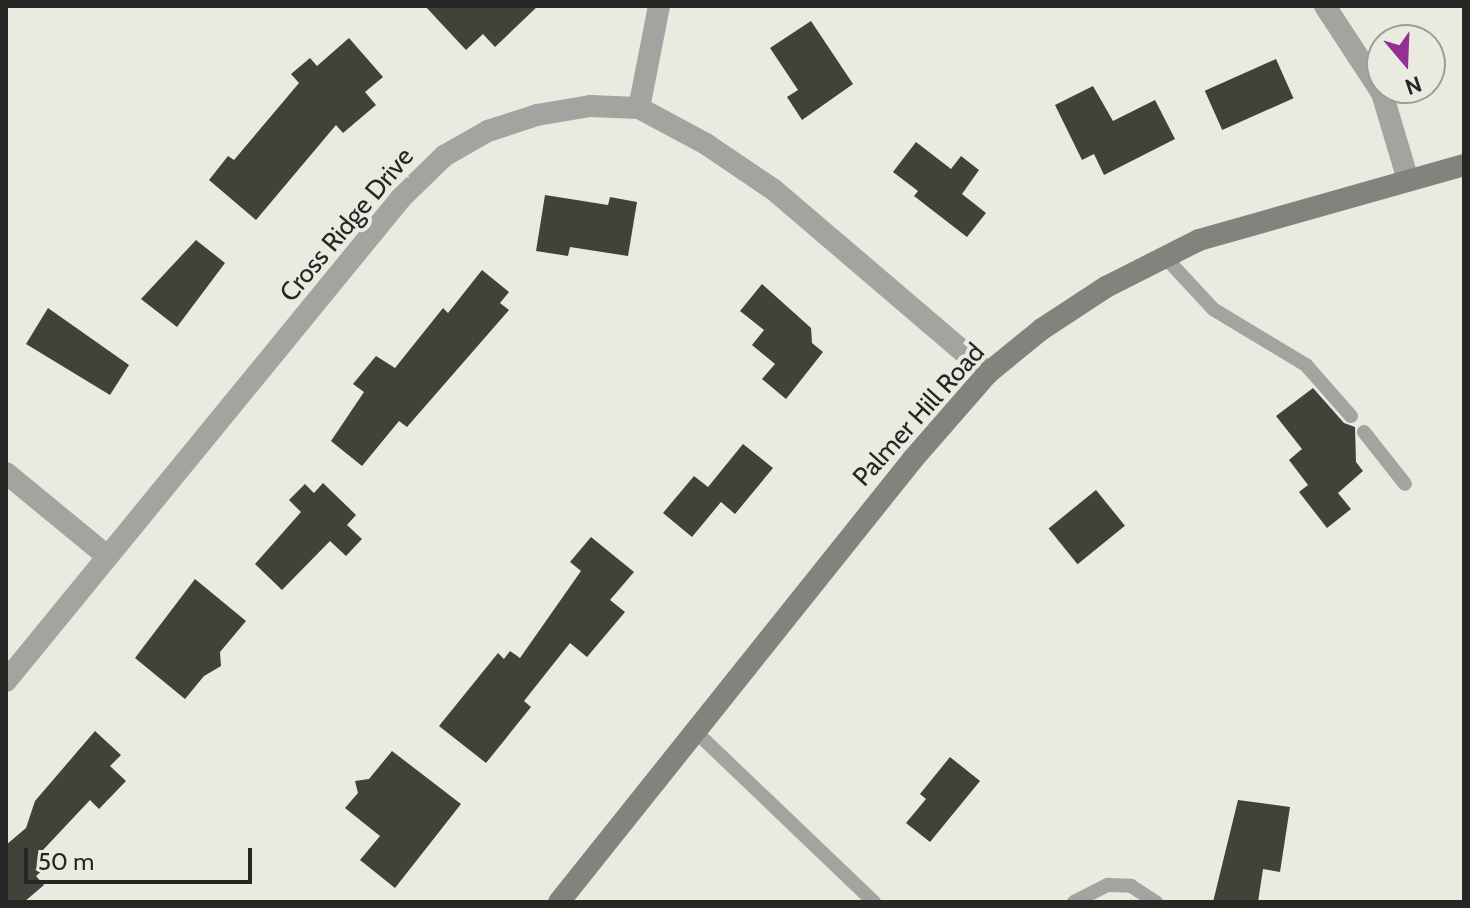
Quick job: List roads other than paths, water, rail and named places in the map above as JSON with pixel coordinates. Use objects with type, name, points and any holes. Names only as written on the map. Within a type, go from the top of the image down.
[{"type":"main road","name":"Palmer Hill Road","points":[[559,902],[913,459],[988,373],[1080,304],[1164,256],[1252,222],[1464,165]]},
{"type":"street","points":[[639,108],[659,6]]},
{"type":"street","points":[[1325,6],[1382,93],[1408,180]]},
{"type":"street","name":"Cross Ridge Drive","points":[[6,681],[401,198],[444,156],[488,131],[537,115],[590,106],[639,108],[774,190],[988,373]]},
{"type":"street","points":[[6,473],[107,556]]},
{"type":"lane","points":[[1164,256],[1213,309],[1306,365],[1351,416]]},
{"type":"lane","points":[[1364,432],[1405,484]]},
{"type":"lane","points":[[695,731],[874,902]]},
{"type":"lane","points":[[1074,902],[1108,885],[1131,886],[1156,902]]}]
